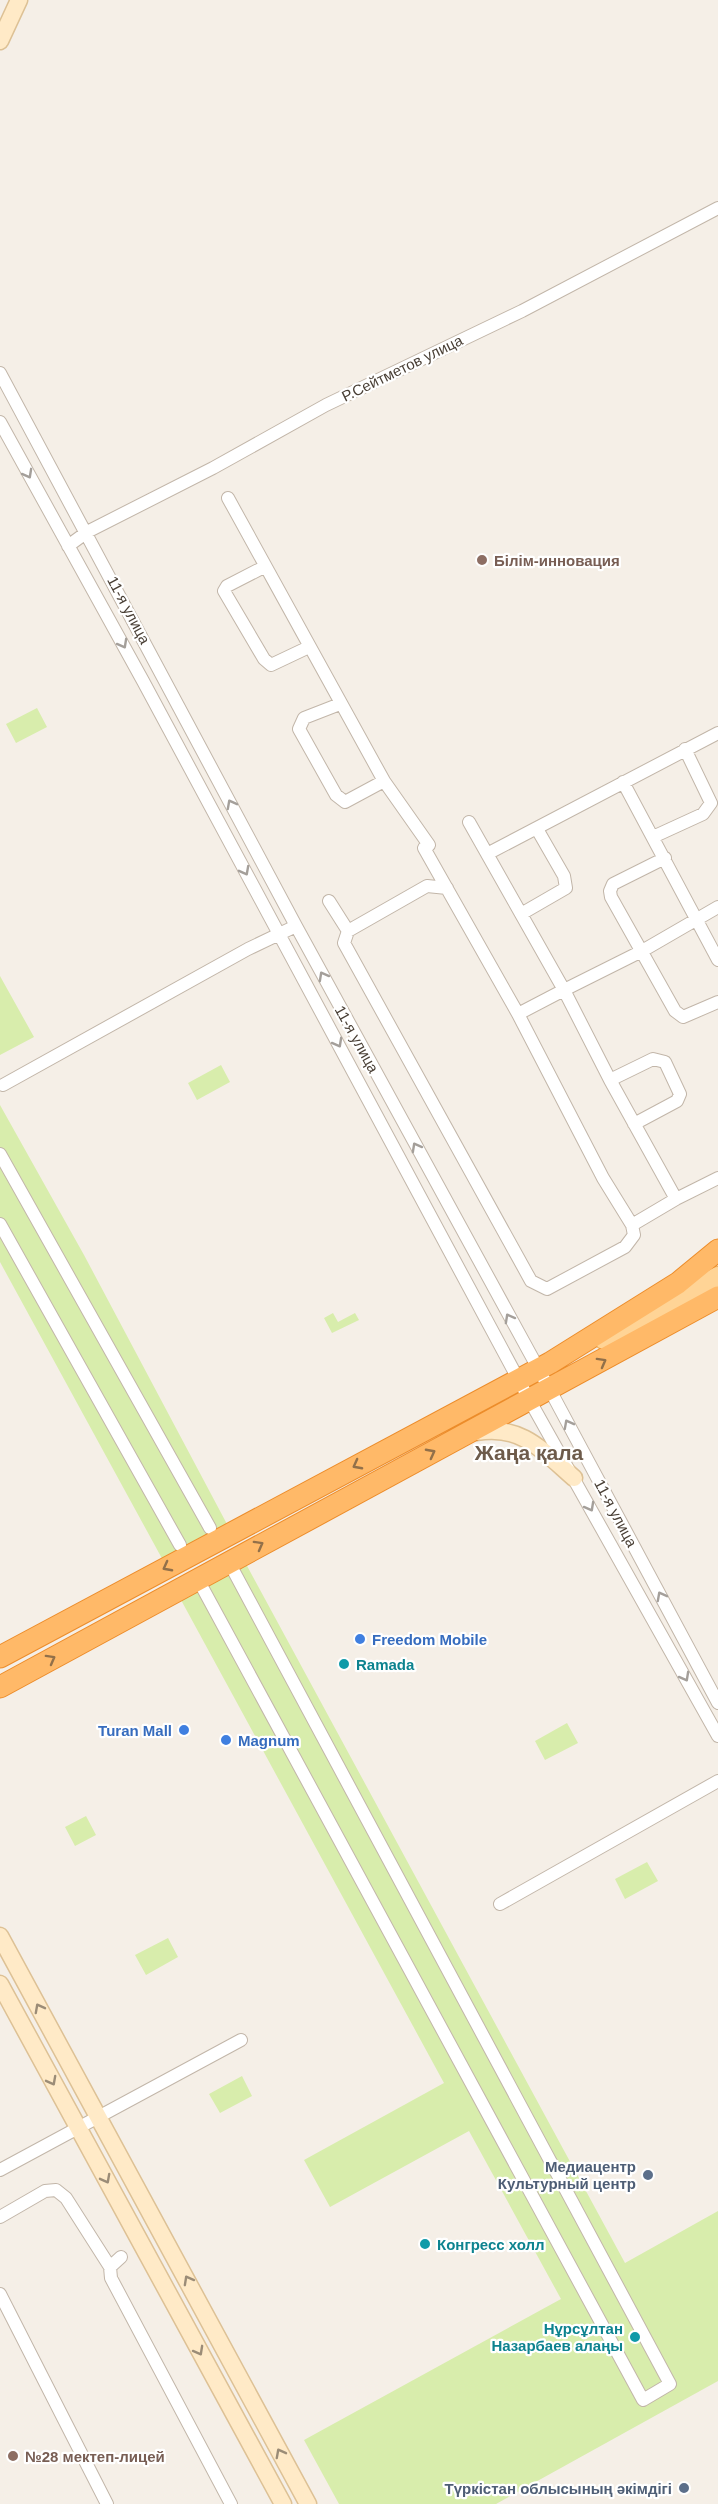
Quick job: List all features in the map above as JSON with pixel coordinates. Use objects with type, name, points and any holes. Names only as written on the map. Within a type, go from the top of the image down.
[{"type":"highway","points":[[0,1657],[536,1370],[678,1283],[718,1250]]},
{"type":"highway","points":[[0,1687],[718,1297]]},
{"type":"main road","points":[[536,1370],[623,1329],[718,1277]]},
{"type":"street","points":[[0,41],[19,0]]},
{"type":"street","name":"Р.Сейтметов улица","points":[[68,546],[87,532],[213,468],[326,405],[522,311],[718,208]]},
{"type":"street","name":"11-я улица","points":[[0,373],[536,1370],[530,1401],[718,1736]]},
{"type":"street","name":"11-я улица","points":[[0,422],[279,934],[536,1370],[550,1390],[718,1703]]},
{"type":"street","points":[[228,498],[340,704],[384,781],[426,846],[518,1014],[603,1178],[632,1225],[634,1235],[625,1247],[547,1289],[531,1281],[344,943],[348,931],[427,886],[447,888]]},
{"type":"street","points":[[264,567],[227,586],[224,591],[264,659],[271,665],[309,647]]},
{"type":"street","points":[[340,704],[304,718],[299,729],[336,795],[345,802],[384,781]]},
{"type":"street","points":[[487,854],[718,733]]},
{"type":"street","points":[[655,836],[703,814],[711,803],[685,749]]},
{"type":"street","points":[[623,782],[655,836],[718,958]]},
{"type":"street","points":[[469,822],[564,990],[610,1080],[676,1199]]},
{"type":"street","points":[[521,914],[566,888],[564,876],[537,829]]},
{"type":"street","points":[[665,858],[613,884],[610,891],[675,1011],[683,1017],[718,1002]]},
{"type":"street","points":[[329,901],[348,931]]},
{"type":"street","points":[[518,1014],[642,951],[718,908]]},
{"type":"street","points":[[3,1085],[296,926]]},
{"type":"street","points":[[610,1080],[653,1059],[664,1062],[680,1094],[676,1101],[634,1124]]},
{"type":"street","points":[[0,1154],[210,1528]]},
{"type":"street","points":[[632,1225],[718,1178]]},
{"type":"street","points":[[0,1224],[180,1545]]},
{"type":"street","points":[[470,1433],[494,1429],[513,1431],[574,1478]]},
{"type":"street","points":[[201,1585],[643,2400],[670,2384],[232,1568]]},
{"type":"street","points":[[500,1904],[718,1781]]},
{"type":"street","points":[[0,1936],[308,2504]]},
{"type":"street","points":[[0,1984],[283,2504]]},
{"type":"street","points":[[0,2170],[242,2040]]},
{"type":"street","points":[[0,2217],[45,2191],[56,2190],[66,2198],[110,2267],[111,2278],[231,2504]]},
{"type":"street","points":[[110,2267],[121,2257]]},
{"type":"street","points":[[0,2294],[106,2504]]},
{"type":"green space","points":[[37,708],[47,727],[16,743],[6,724]]},
{"type":"green space","points":[[0,976],[34,1037],[0,1055]]},
{"type":"green space","points":[[221,1065],[230,1082],[197,1100],[188,1083]]},
{"type":"green space","points":[[0,1105],[84,1255],[228,1526],[165,1564],[0,1262]]},
{"type":"green space","points":[[333,1313],[338,1322],[355,1313],[359,1320],[332,1333],[324,1318]]},
{"type":"green space","points":[[246,1564],[625,2263],[718,2211],[718,2381],[496,2504],[339,2504],[304,2440],[561,2299],[469,2131],[330,2207],[304,2160],[444,2083],[181,1600]]},
{"type":"green space","points":[[567,1723],[578,1743],[545,1760],[535,1741]]},
{"type":"green space","points":[[86,1816],[96,1835],[75,1846],[65,1827]]},
{"type":"green space","points":[[647,1862],[658,1881],[625,1899],[615,1879]]},
{"type":"green space","points":[[168,1938],[178,1957],[146,1975],[135,1955]]},
{"type":"green space","points":[[242,2076],[252,2096],[220,2113],[209,2094]]},
{"type":"place","name":"Білім-инновация","points":[[482,560]]},
{"type":"place","name":"Freedom Mobile","points":[[360,1639]]},
{"type":"place","name":"Ramada","points":[[344,1664]]},
{"type":"place","name":"Turan Mall","points":[[184,1730]]},
{"type":"place","name":"Magnum","points":[[226,1740]]},
{"type":"place","name":"Медиацентр Культурный центр","points":[[648,2175]]},
{"type":"place","name":"Конгресс холл","points":[[425,2244]]},
{"type":"place","name":"Нұрсұлтан Назарбаев алаңы","points":[[635,2337]]},
{"type":"place","name":"№28 мектеп-лицей","points":[[13,2456]]},
{"type":"place","name":"Түркістан облысының әкімдігі","points":[[684,2488]]},
{"type":"district","name":"Жаңа қала","points":[[529,1452]]}]
